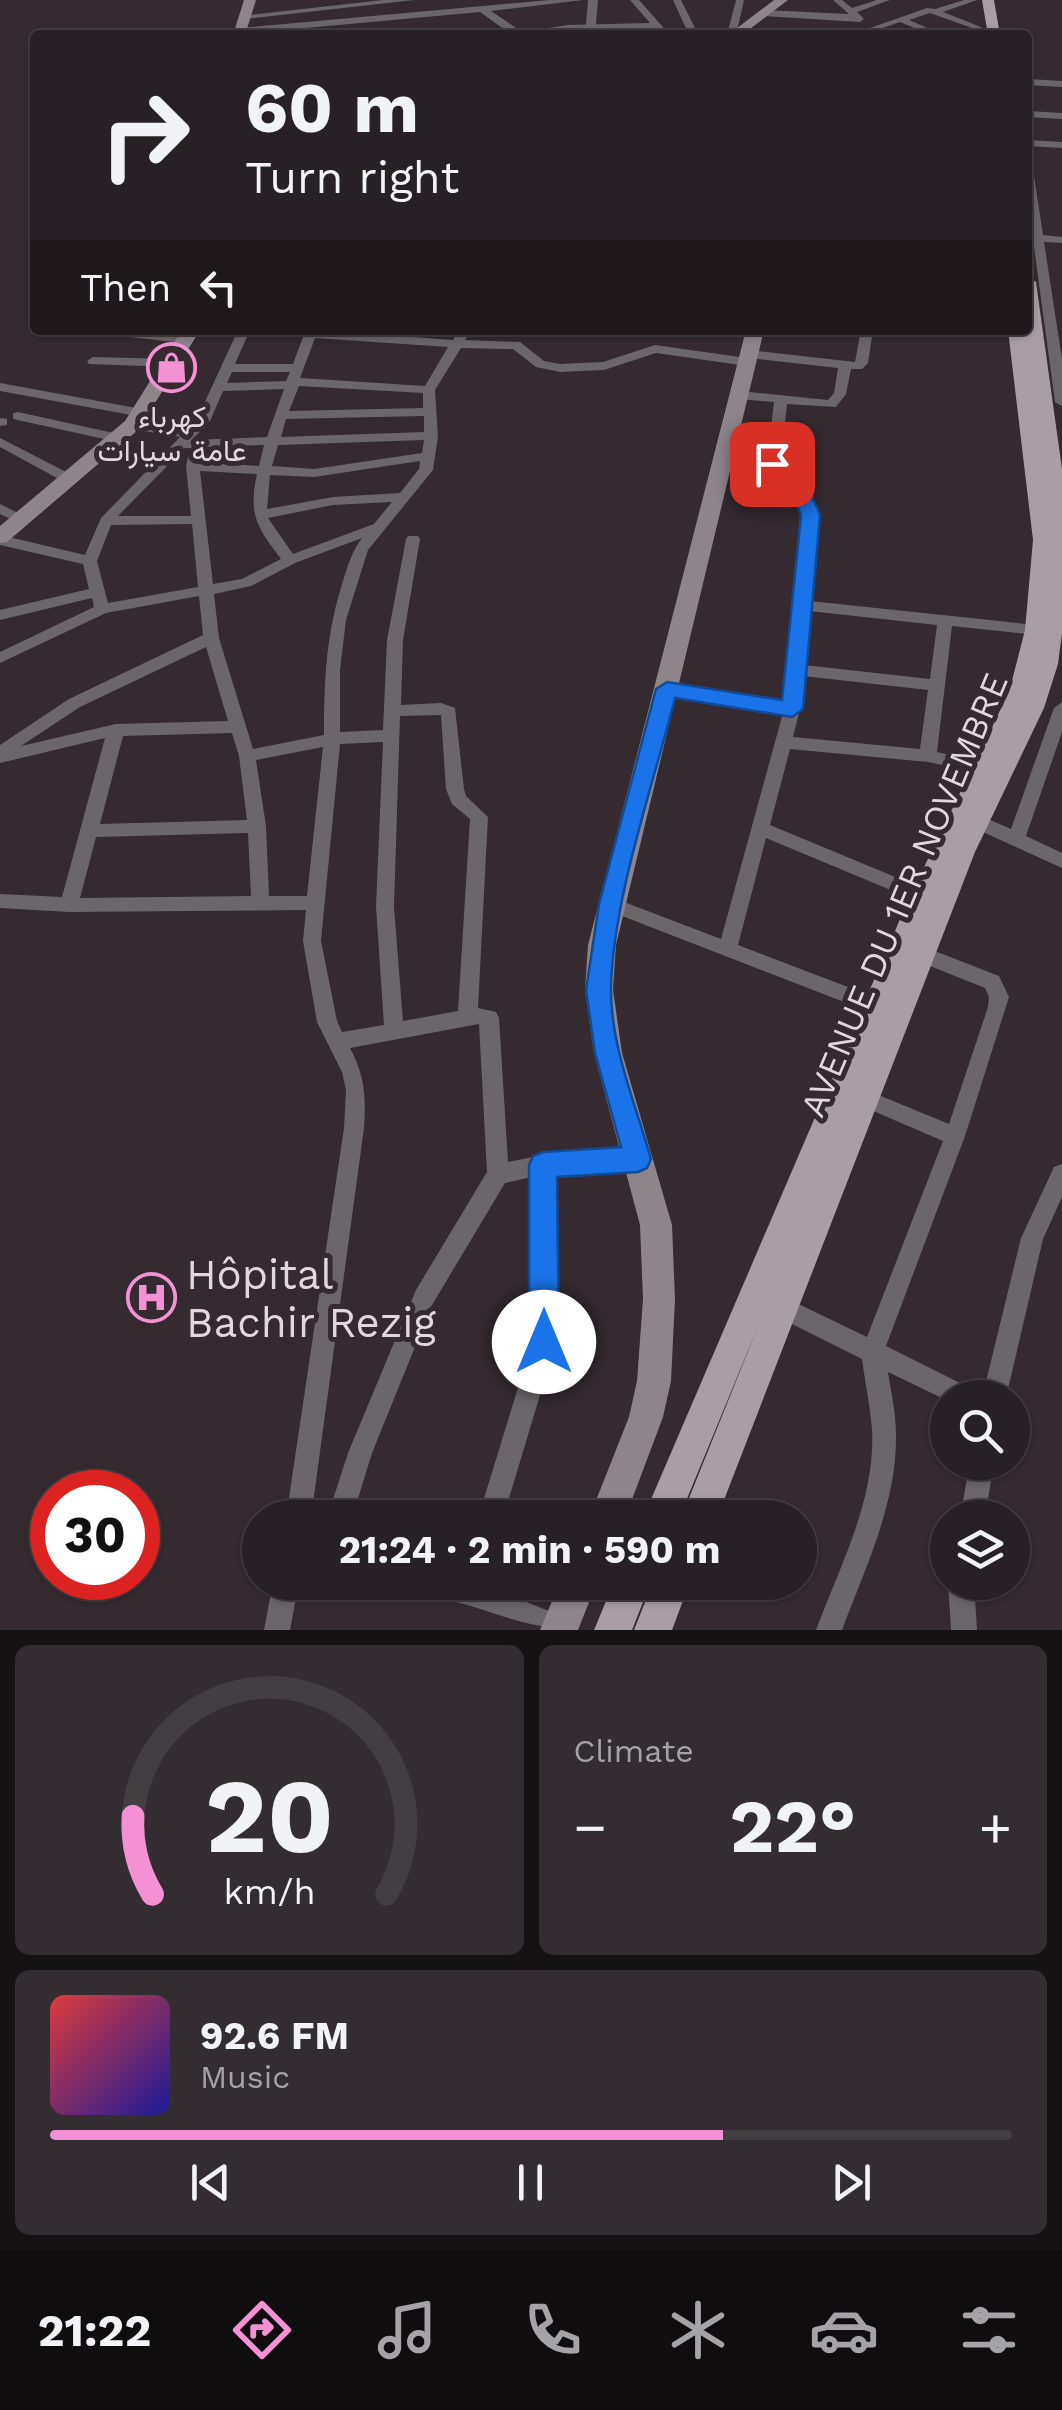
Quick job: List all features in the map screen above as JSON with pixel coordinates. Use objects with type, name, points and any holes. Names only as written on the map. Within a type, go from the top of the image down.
[{"type":"main road","points":[[240,30],[250,0]]},
{"type":"main road","points":[[739,30],[782,0]]},
{"type":"main road","points":[[978,0],[986,30]]},
{"type":"main road","points":[[987,30],[988,0]]},
{"type":"main road","name":"AVENUE DU 1ER NOVEMBRE","points":[[669,1500],[923,896],[1032,708],[1047,664],[1062,545],[1037,284]]},
{"type":"main road","points":[[0,538],[130,425],[188,335]]},
{"type":"main road","name":"AVENUE DU 1ER NOVEMBRE","points":[[706,1500],[922,954],[984,768],[1021,692],[1036,630],[1044,540],[1046,378],[1020,335]]},
{"type":"main road","points":[[613,1500],[646,1417],[657,1339],[656,1226],[608,1053],[598,990],[611,904],[750,348]]},
{"type":"main road","points":[[559,1629],[571,1600]]},
{"type":"main road","points":[[613,1630],[626,1600]]},
{"type":"main road","points":[[653,1630],[665,1600]]},
{"type":"street","points":[[244,16],[346,3],[408,0],[412,16]]},
{"type":"street","points":[[267,30],[580,0]]},
{"type":"street","points":[[591,30],[593,0]]},
{"type":"street","points":[[677,0],[693,30]]},
{"type":"street","points":[[735,30],[740,0]]},
{"type":"street","points":[[838,0],[877,30]]},
{"type":"street","points":[[764,12],[855,14],[884,0]]},
{"type":"street","points":[[933,0],[949,7]]},
{"type":"street","points":[[935,12],[978,0]]},
{"type":"street","points":[[639,2],[660,30]]},
{"type":"street","points":[[482,9],[511,30]]},
{"type":"street","points":[[874,28],[927,10],[978,30]]},
{"type":"street","points":[[390,18],[396,30]]},
{"type":"street","points":[[900,19],[927,30]]},
{"type":"street","points":[[350,21],[354,30]]},
{"type":"street","points":[[604,30],[656,26]]},
{"type":"street","points":[[1032,82],[1062,84]]},
{"type":"street","points":[[1032,114],[1062,116]]},
{"type":"street","points":[[1032,133],[1062,135]]},
{"type":"street","points":[[1032,143],[1062,146]]},
{"type":"street","points":[[1032,197],[1038,238],[1037,284],[1058,330],[1046,378],[1062,402]]},
{"type":"street","points":[[1038,238],[1062,240]]},
{"type":"street","points":[[1037,284],[1062,288]]},
{"type":"street","points":[[102,608],[90,561],[106,521],[190,441],[204,421],[242,335]]},
{"type":"street","points":[[290,560],[260,515],[258,496],[273,440],[311,335]]},
{"type":"street","points":[[410,335],[516,344],[540,364],[560,368],[604,366],[656,349],[750,348],[844,365],[862,363],[866,335]]},
{"type":"street","points":[[301,1500],[354,1128],[356,1090],[352,1072],[327,1022],[312,941],[332,739],[332,670],[338,620],[361,549],[422,480],[429,446],[429,390],[459,337]]},
{"type":"street","points":[[92,360],[172,363]]},
{"type":"street","points":[[740,395],[832,404],[840,394],[844,365]]},
{"type":"street","points":[[227,368],[429,390]]},
{"type":"street","points":[[220,387],[295,378]]},
{"type":"street","points":[[0,387],[190,441],[429,446]]},
{"type":"street","points":[[1,422],[46,398]]},
{"type":"street","points":[[728,949],[792,709],[811,516],[806,498],[782,482],[773,470],[781,399]]},
{"type":"street","points":[[284,415],[431,412]]},
{"type":"street","points":[[18,416],[130,425]]},
{"type":"street","points":[[190,441],[211,638],[247,756],[257,826],[260,904]]},
{"type":"street","points":[[0,442],[71,480]]},
{"type":"street","points":[[194,466],[314,474],[429,446]]},
{"type":"street","points":[[260,515],[333,502],[406,497]]},
{"type":"street","points":[[0,508],[21,520]]},
{"type":"street","points":[[106,521],[198,520]]},
{"type":"street","points":[[0,658],[102,608],[246,583],[290,560],[376,528]]},
{"type":"street","points":[[0,538],[90,561]]},
{"type":"street","points":[[394,1028],[385,908],[395,640],[412,539]]},
{"type":"street","points":[[0,615],[96,592]]},
{"type":"street","points":[[800,605],[1036,630]]},
{"type":"street","points":[[928,756],[945,619]]},
{"type":"street","points":[[0,755],[24,732],[70,705],[211,638]]},
{"type":"street","points":[[796,670],[934,685]]},
{"type":"street","points":[[667,689],[792,709]]},
{"type":"street","points":[[1016,840],[1062,708]]},
{"type":"street","points":[[393,711],[449,712],[455,789],[458,799],[479,817],[468,1018]]},
{"type":"street","points":[[0,755],[116,730],[238,728]]},
{"type":"street","points":[[69,905],[116,730]]},
{"type":"street","points":[[247,756],[332,739],[392,735]]},
{"type":"street","points":[[781,742],[928,756],[984,768]]},
{"type":"street","points":[[969,818],[1062,862]]},
{"type":"street","points":[[87,830],[257,826]]},
{"type":"street","points":[[759,828],[923,896]]},
{"type":"street","points":[[0,900],[69,905],[317,902]]},
{"type":"street","points":[[611,904],[875,1006]]},
{"type":"street","points":[[829,1630],[874,1510],[882,1472],[884,1431],[873,1351],[955,1136],[999,997],[992,982],[922,954]]},
{"type":"street","points":[[335,1042],[394,1028],[486,1016],[491,1022],[498,1174],[424,1298],[360,1453],[345,1500]]},
{"type":"street","points":[[864,1098],[955,1136]]},
{"type":"street","points":[[498,1174],[543,1165],[638,1159]]},
{"type":"street","points":[[496,1500],[544,1342],[543,1165]]},
{"type":"street","points":[[998,1380],[1032,1238],[1062,1174]]},
{"type":"street","points":[[784,1308],[930,1380]]},
{"type":"street","points":[[278,1630],[283,1600]]},
{"type":"street","points":[[497,1600],[559,1629]]},
{"type":"street","points":[[962,1600],[964,1630]]},
{"type":"place","name":"كهرباء عامة سيارات","points":[[172,367]]},
{"type":"place","name":"Hôpital Bachir Rezig","points":[[151,1298]]},
{"type":"route","points":[[544,1342],[543,1165],[638,1159],[608,1053],[598,990],[611,904],[667,689],[792,709],[811,516],[809,502],[777,477],[772,464]]}]
